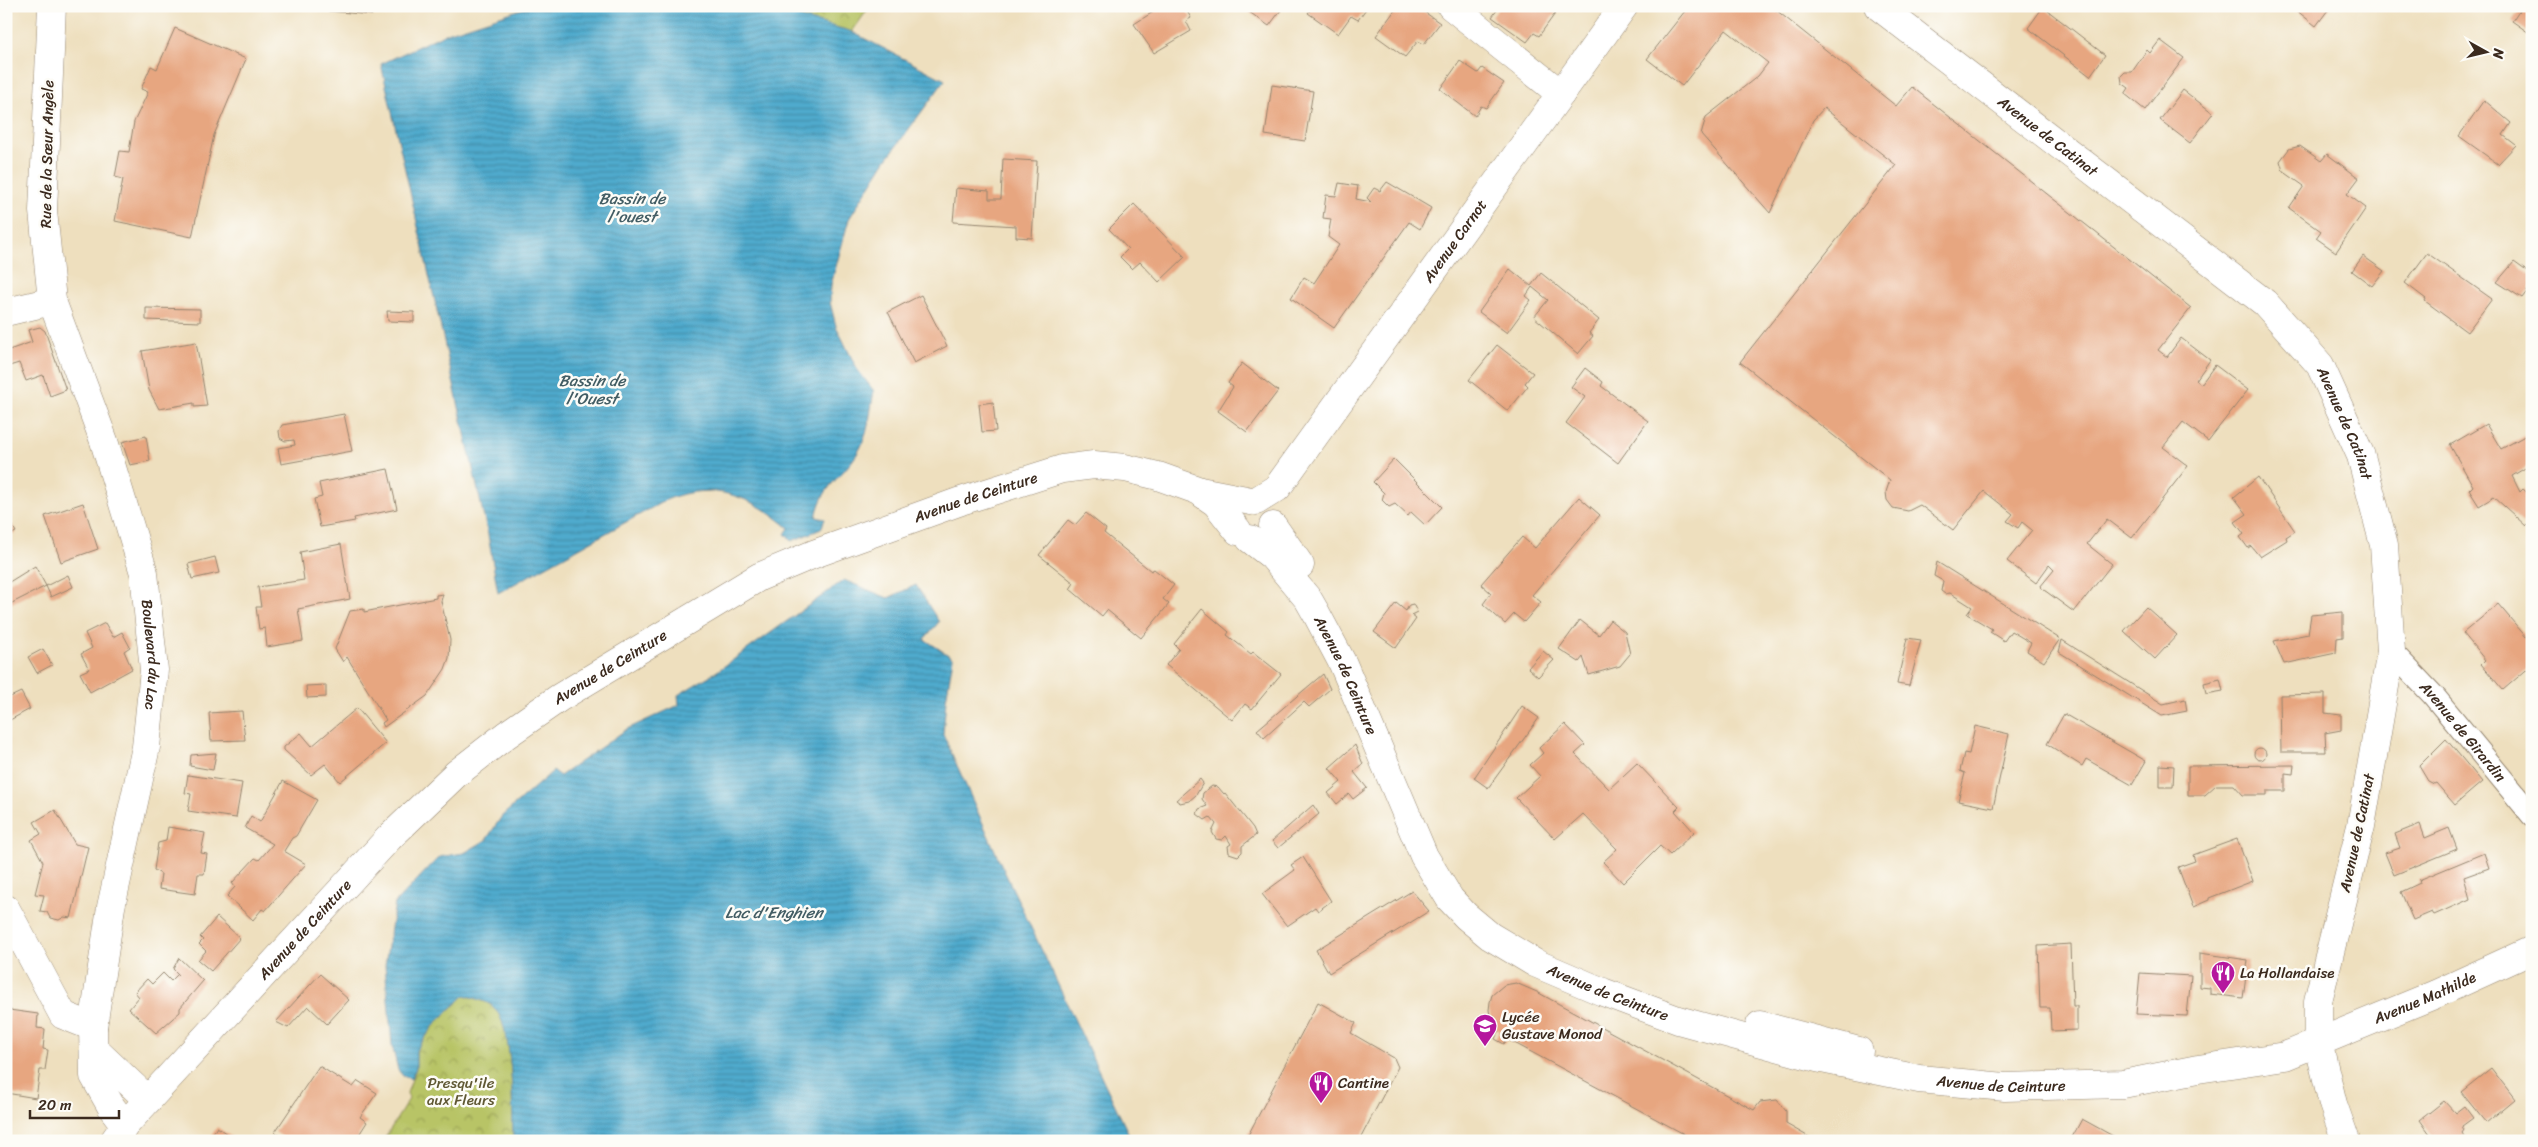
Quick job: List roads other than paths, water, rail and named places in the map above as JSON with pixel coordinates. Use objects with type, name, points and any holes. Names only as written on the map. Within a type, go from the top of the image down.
[{"type":"street","name":"Rue de la Sœur Angèle","points":[[52,6],[43,211],[52,301]]},
{"type":"street","points":[[1451,6],[1561,94]]},
{"type":"street","name":"Avenue Carnot","points":[[1257,520],[1280,491],[1286,476],[1624,6]]},
{"type":"street","name":"Avenue de Catinat","points":[[1878,6],[2265,303],[2320,365],[2364,465],[2384,545],[2391,651],[2361,826],[2318,1001],[2318,1042]]},
{"type":"street","points":[[6,312],[52,301]]},
{"type":"street","name":"Boulevard du Lac","points":[[52,301],[104,441],[144,573],[154,670],[146,747],[111,907],[92,1060],[96,1082],[120,1133]]},
{"type":"street","name":"Avenue de Ceinture","points":[[120,1133],[148,1100],[389,838],[456,774],[506,735],[559,698],[759,578],[814,554],[961,501],[1062,469],[1094,465],[1125,468],[1158,476],[1200,492],[1257,520],[1272,556],[1308,599],[1343,664],[1424,856],[1436,878],[1466,916],[1513,951],[1565,977],[1697,1026],[1817,1058],[1919,1079],[1980,1086],[2123,1084],[2198,1069],[2285,1056],[2318,1042]]},
{"type":"street","name":"Avenue de Girardin","points":[[2391,651],[2440,702],[2532,815]]},
{"type":"street","points":[[6,909],[63,1015],[94,1038],[148,1100]]},
{"type":"street","name":"Avenue Mathilde","points":[[2318,1042],[2436,994],[2532,950]]},
{"type":"street","points":[[2318,1042],[2333,1104],[2346,1141]]},
{"type":"water","name":"Bassin de l'Ouest","points":[[531,6],[749,6],[774,10],[850,31],[945,80],[884,163],[849,219],[831,285],[830,302],[836,326],[857,369],[874,391],[869,423],[861,447],[851,463],[828,489],[819,506],[816,517],[825,519],[821,529],[792,541],[785,534],[789,528],[775,517],[746,500],[716,492],[683,494],[666,500],[498,593],[488,535],[381,64],[444,34]]},
{"type":"water","name":"Lac d'Enghien","points":[[844,580],[888,598],[916,585],[939,622],[924,639],[953,658],[943,734],[1001,864],[1132,1141],[513,1141],[511,1068],[504,1029],[499,1014],[491,1005],[465,995],[436,1023],[416,1050],[416,1068],[411,1079],[403,1076],[398,1070],[392,1045],[385,965],[395,903],[439,857],[464,853],[486,840],[502,816],[553,771],[560,776],[627,729],[679,705],[678,695],[719,670]]},
{"type":"place","name":"La Hollandaise","points":[[2223,994]]},
{"type":"place","name":"Lycée Gustave Monod","points":[[1485,1047]]},
{"type":"place","name":"Cantine","points":[[1321,1104]]},
{"type":"water label","name":"Bassin de l'ouest","points":[[632,207]]},
{"type":"park label","name":"Presqu'ile aux Fleurs","points":[[461,1092]]}]
